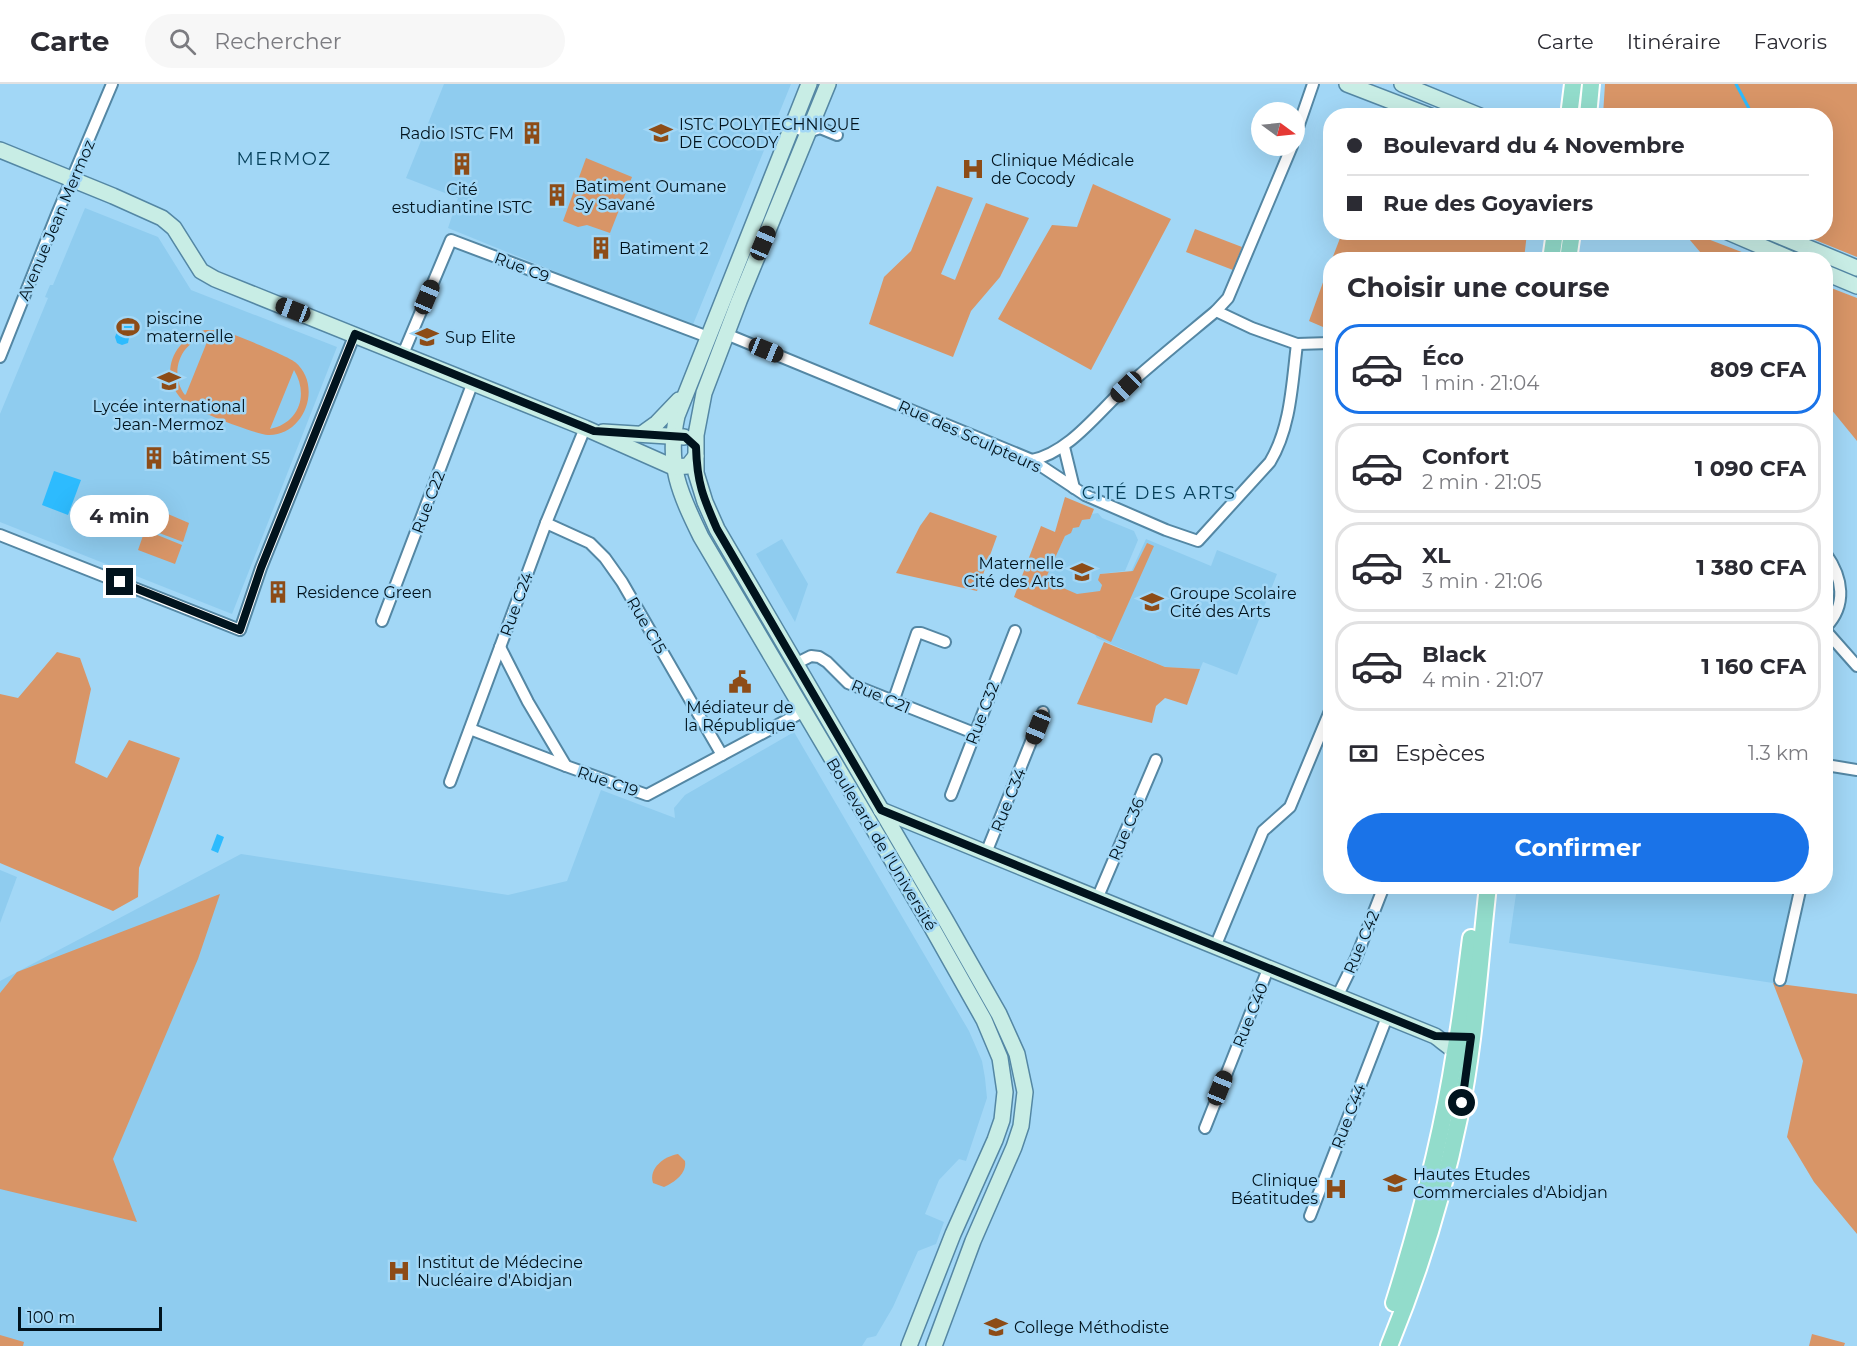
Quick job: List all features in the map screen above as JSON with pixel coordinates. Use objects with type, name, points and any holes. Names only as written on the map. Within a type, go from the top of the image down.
[{"type":"main road","points":[[1568,108],[1573,84]]},
{"type":"main road","points":[[1589,108],[1591,84]]},
{"type":"main road","points":[[1465,1036],[1477,894]]},
{"type":"main road","points":[[1380,1346],[1422,1208],[1441,1127],[1462,1054],[1487,894]]},
{"type":"main road","points":[[1389,1346],[1419,1268],[1437,1207],[1459,1118],[1462,1054]]},
{"type":"street","name":"Avenue Jean Mermoz","points":[[0,357],[112,84]]},
{"type":"street","name":"Boulevard de l'Université","points":[[809,84],[677,416],[673,467],[687,508],[701,537],[984,1020],[994,1040],[1004,1076],[1005,1106],[995,1140],[953,1234],[909,1346]]},
{"type":"street","name":"Boulevard de l'Université","points":[[828,84],[813,127],[726,334],[704,393],[697,420],[696,473],[700,490],[717,529],[999,1014],[1017,1054],[1024,1092],[1021,1126],[973,1241],[934,1346]]},
{"type":"street","points":[[1305,107],[1313,84]]},
{"type":"street","points":[[1347,84],[1409,108]]},
{"type":"street","points":[[1402,84],[1460,108]]},
{"type":"street","points":[[794,120],[837,135]]},
{"type":"street","points":[[0,150],[162,218],[174,228],[201,271],[224,283],[590,429],[673,467],[688,466],[696,452],[685,437],[590,429]]},
{"type":"street","points":[[1032,460],[1045,458],[1064,447],[1126,387],[1216,311],[1228,298],[1288,156]]},
{"type":"street","name":"Rue C9","points":[[403,354],[451,240],[708,338]]},
{"type":"street","points":[[1747,240],[1774,252]]},
{"type":"street","points":[[1789,240],[1818,252]]},
{"type":"street","points":[[1833,258],[1857,268]]},
{"type":"street","points":[[1833,276],[1857,286]]},
{"type":"street","points":[[1216,311],[1252,328],[1298,344],[1323,342]]},
{"type":"street","points":[[0,535],[240,630],[261,568],[355,334]]},
{"type":"street","name":"Rue des Sculpteurs","points":[[726,334],[1032,460],[1074,488],[1166,530],[1198,541],[1270,462],[1279,447],[1284,432],[1298,344]]},
{"type":"street","name":"Rue C22","points":[[382,621],[473,382]]},
{"type":"street","points":[[643,433],[669,412],[686,391]]},
{"type":"street","name":"Rue C24","points":[[450,782],[546,523],[590,429]]},
{"type":"street","points":[[1064,447],[1074,488]]},
{"type":"street","name":"Rue C15","points":[[546,523],[590,543],[605,558],[622,582],[722,755]]},
{"type":"street","points":[[1833,566],[1841,590],[1841,601],[1833,618]]},
{"type":"street","name":"Rue C32","points":[[951,795],[1015,631]]},
{"type":"street","points":[[893,702],[917,633],[945,642]]},
{"type":"street","points":[[1833,637],[1857,666]]},
{"type":"street","points":[[500,647],[528,702],[566,766]]},
{"type":"street","name":"Rue C21","points":[[795,664],[811,656],[819,657],[848,683],[974,733]]},
{"type":"street","name":"Rue C19","points":[[470,729],[647,795],[804,711]]},
{"type":"street","name":"Rue C34","points":[[987,853],[1043,712]]},
{"type":"street","points":[[1215,947],[1263,831],[1290,807],[1323,728]]},
{"type":"street","name":"Rue C36","points":[[1097,899],[1156,760]]},
{"type":"street","points":[[1833,768],[1857,770]]},
{"type":"street","points":[[867,818],[881,810],[1337,998],[1435,1036],[1462,1054]]},
{"type":"street","name":"Rue C42","points":[[1337,998],[1356,958],[1381,894]]},
{"type":"street","points":[[1780,980],[1799,894]]},
{"type":"street","name":"Rue C40","points":[[1204,1128],[1268,969]]},
{"type":"street","name":"Rue C44","points":[[1310,1216],[1387,1017]]},
{"type":"street","points":[[1435,1036],[1465,1036]]},
{"type":"street","points":[[953,1234],[973,1241]]},
{"type":"shaded area","points":[[444,84],[791,84],[692,327],[448,228],[458,198],[406,178]]},
{"type":"shaded area","points":[[1605,84],[1857,84],[1857,257],[1815,240],[1833,240],[1833,108],[1603,108]]},
{"type":"shaded area","points":[[586,158],[632,177],[610,233],[587,225],[578,227],[563,221]]},
{"type":"shaded area","points":[[1093,184],[1171,219],[1091,370],[998,319],[1052,225],[1077,227]]},
{"type":"shaded area","points":[[937,186],[973,198],[941,274],[955,280],[986,203],[1029,218],[1000,277],[971,311],[953,357],[869,324],[884,277],[911,251]]},
{"type":"shaded area","name":"Lycée international Jean-Mermoz","points":[[85,208],[158,237],[191,290],[337,347],[232,614],[0,522],[0,414],[48,298],[45,297],[50,285],[53,285]]},
{"type":"shaded area","points":[[1195,229],[1242,247],[1233,270],[1186,252]]},
{"type":"shaded area","points":[[1339,240],[1526,240],[1525,252],[1335,252]]},
{"type":"shaded area","points":[[1690,240],[1710,240],[1742,252],[1700,252]]},
{"type":"shaded area","points":[[1323,282],[1323,327],[1309,321]]},
{"type":"shaded area","points":[[1833,289],[1857,298],[1857,441],[1833,412]]},
{"type":"shaded area","points":[[205,330],[223,331],[295,362],[308,383],[309,395],[306,408],[300,418],[292,427],[281,433],[268,435],[227,422],[187,404],[172,384],[170,373],[176,351],[193,335]],"holes":[[[209,337],[186,394],[185,395],[178,377],[180,359],[191,344]],[[294,370],[301,389],[298,407],[288,421],[270,429]]]},
{"type":"shaded area","points":[[1065,497],[1094,509],[1090,519],[1082,520],[1079,527],[1073,528],[1071,533],[1065,536],[1045,580],[1077,594],[1100,591],[1102,585],[1098,580],[1100,574],[1133,571],[1147,543],[1154,546],[1111,642],[1014,597],[1041,526],[1055,532]]},
{"type":"shaded area","points":[[154,508],[189,523],[183,542],[146,528]]},
{"type":"shaded area","points":[[930,512],[997,536],[977,591],[896,573],[920,526]]},
{"type":"shaded area","name":"Maternelle Cité des Arts","points":[[1098,513],[1102,518],[1134,531],[1138,540],[1125,571],[1100,574],[1102,585],[1087,631],[1032,606],[1065,536],[1082,520],[1090,519],[1092,514]]},
{"type":"shaded area","points":[[145,530],[182,545],[175,564],[138,550]]},
{"type":"shaded area","points":[[782,539],[808,584],[795,622],[756,554]]},
{"type":"shaded area","points":[[1146,539],[1211,566],[1217,550],[1277,574],[1237,675],[1203,662],[1200,669],[1165,667],[1097,638],[1094,633],[1121,594]]},
{"type":"shaded area","points":[[1104,642],[1165,667],[1200,669],[1187,705],[1165,698],[1156,706],[1152,723],[1077,704]]},
{"type":"shaded area","points":[[57,652],[80,658],[91,689],[75,763],[107,778],[129,740],[180,758],[139,868],[138,897],[113,911],[0,863],[0,694],[18,698]]},
{"type":"shaded area","points":[[794,732],[969,1031],[982,1061],[985,1078],[987,1098],[966,1161],[959,1159],[939,1180],[925,1214],[944,1222],[936,1244],[918,1251],[893,1307],[876,1336],[867,1338],[862,1346],[0,1346],[0,981],[241,854],[508,895],[567,881],[601,790],[675,818],[674,808],[685,795]]},
{"type":"shaded area","points":[[0,870],[17,877],[0,923]]},
{"type":"shaded area","points":[[220,894],[198,959],[113,1159],[137,1222],[0,1189],[0,993],[17,972]]},
{"type":"shaded area","points":[[1516,894],[1792,894],[1773,983],[1509,943]]},
{"type":"shaded area","points":[[1773,983],[1857,994],[1857,1234],[1814,1182],[1787,1137],[1803,1061]]},
{"type":"shaded area","points":[[678,1154],[685,1161],[684,1169],[679,1177],[664,1187],[653,1183],[655,1168],[668,1157]]},
{"type":"shaded area","points":[[1812,1334],[1845,1343],[1844,1346],[1809,1346]]},
{"type":"shaded area","points":[[0,1335],[24,1342],[23,1346],[0,1346]]},
{"type":"water","points":[[128,318],[132,319],[135,325],[131,331],[127,332],[128,343],[122,345],[117,343],[115,337],[117,332],[126,332],[119,323]]},
{"type":"water","points":[[54,471],[81,480],[68,515],[42,505]]},
{"type":"water","points":[[217,834],[224,837],[218,853],[211,850]]},
{"type":"waterway","points":[[1736,84],[1749,108]]},
{"type":"place","name":"Radio ISTC FM","points":[[532,133]]},
{"type":"place","name":"ISTC POLYTECHNIQUE DE COCODY","points":[[661,133]]},
{"type":"place","name":"Cité estudiantine ISTC","points":[[462,164]]},
{"type":"place","name":"Clinique Médicale de Cocody","points":[[973,169]]},
{"type":"place","name":"Batiment Oumane Sy Savané","points":[[557,195]]},
{"type":"place","name":"Batiment 2","points":[[601,248]]},
{"type":"place","name":"piscine maternelle","points":[[128,327]]},
{"type":"place","name":"Sup Elite","points":[[427,337]]},
{"type":"place","name":"Lycée international Jean-Mermoz","points":[[169,381]]},
{"type":"place","name":"bâtiment S5","points":[[154,458]]},
{"type":"place","name":"Maternelle Cité des Arts","points":[[1082,572]]},
{"type":"place","name":"Residence Green","points":[[278,592]]},
{"type":"place","name":"Groupe Scolaire Cité des Arts","points":[[1152,602]]},
{"type":"place","name":"Médiateur de la République","points":[[740,682]]},
{"type":"place","name":"Hautes Etudes Commerciales d'Abidjan","points":[[1395,1183]]},
{"type":"place","name":"Clinique Béatitudes","points":[[1336,1189]]},
{"type":"place","name":"Institut de Médecine Nucléaire d'Abidjan","points":[[399,1271]]},
{"type":"place","name":"College Méthodiste","points":[[996,1327]]},
{"type":"district","name":"MERMOZ","points":[[284,159]]},
{"type":"district","name":"CITÉ DES ARTS","points":[[1159,493]]},
{"type":"route","points":[[120,582],[240,630],[261,568],[355,334],[594,431],[685,437],[696,447],[696,473],[700,490],[717,529],[881,810],[1337,998],[1435,1036],[1471,1037],[1462,1103]]}]
